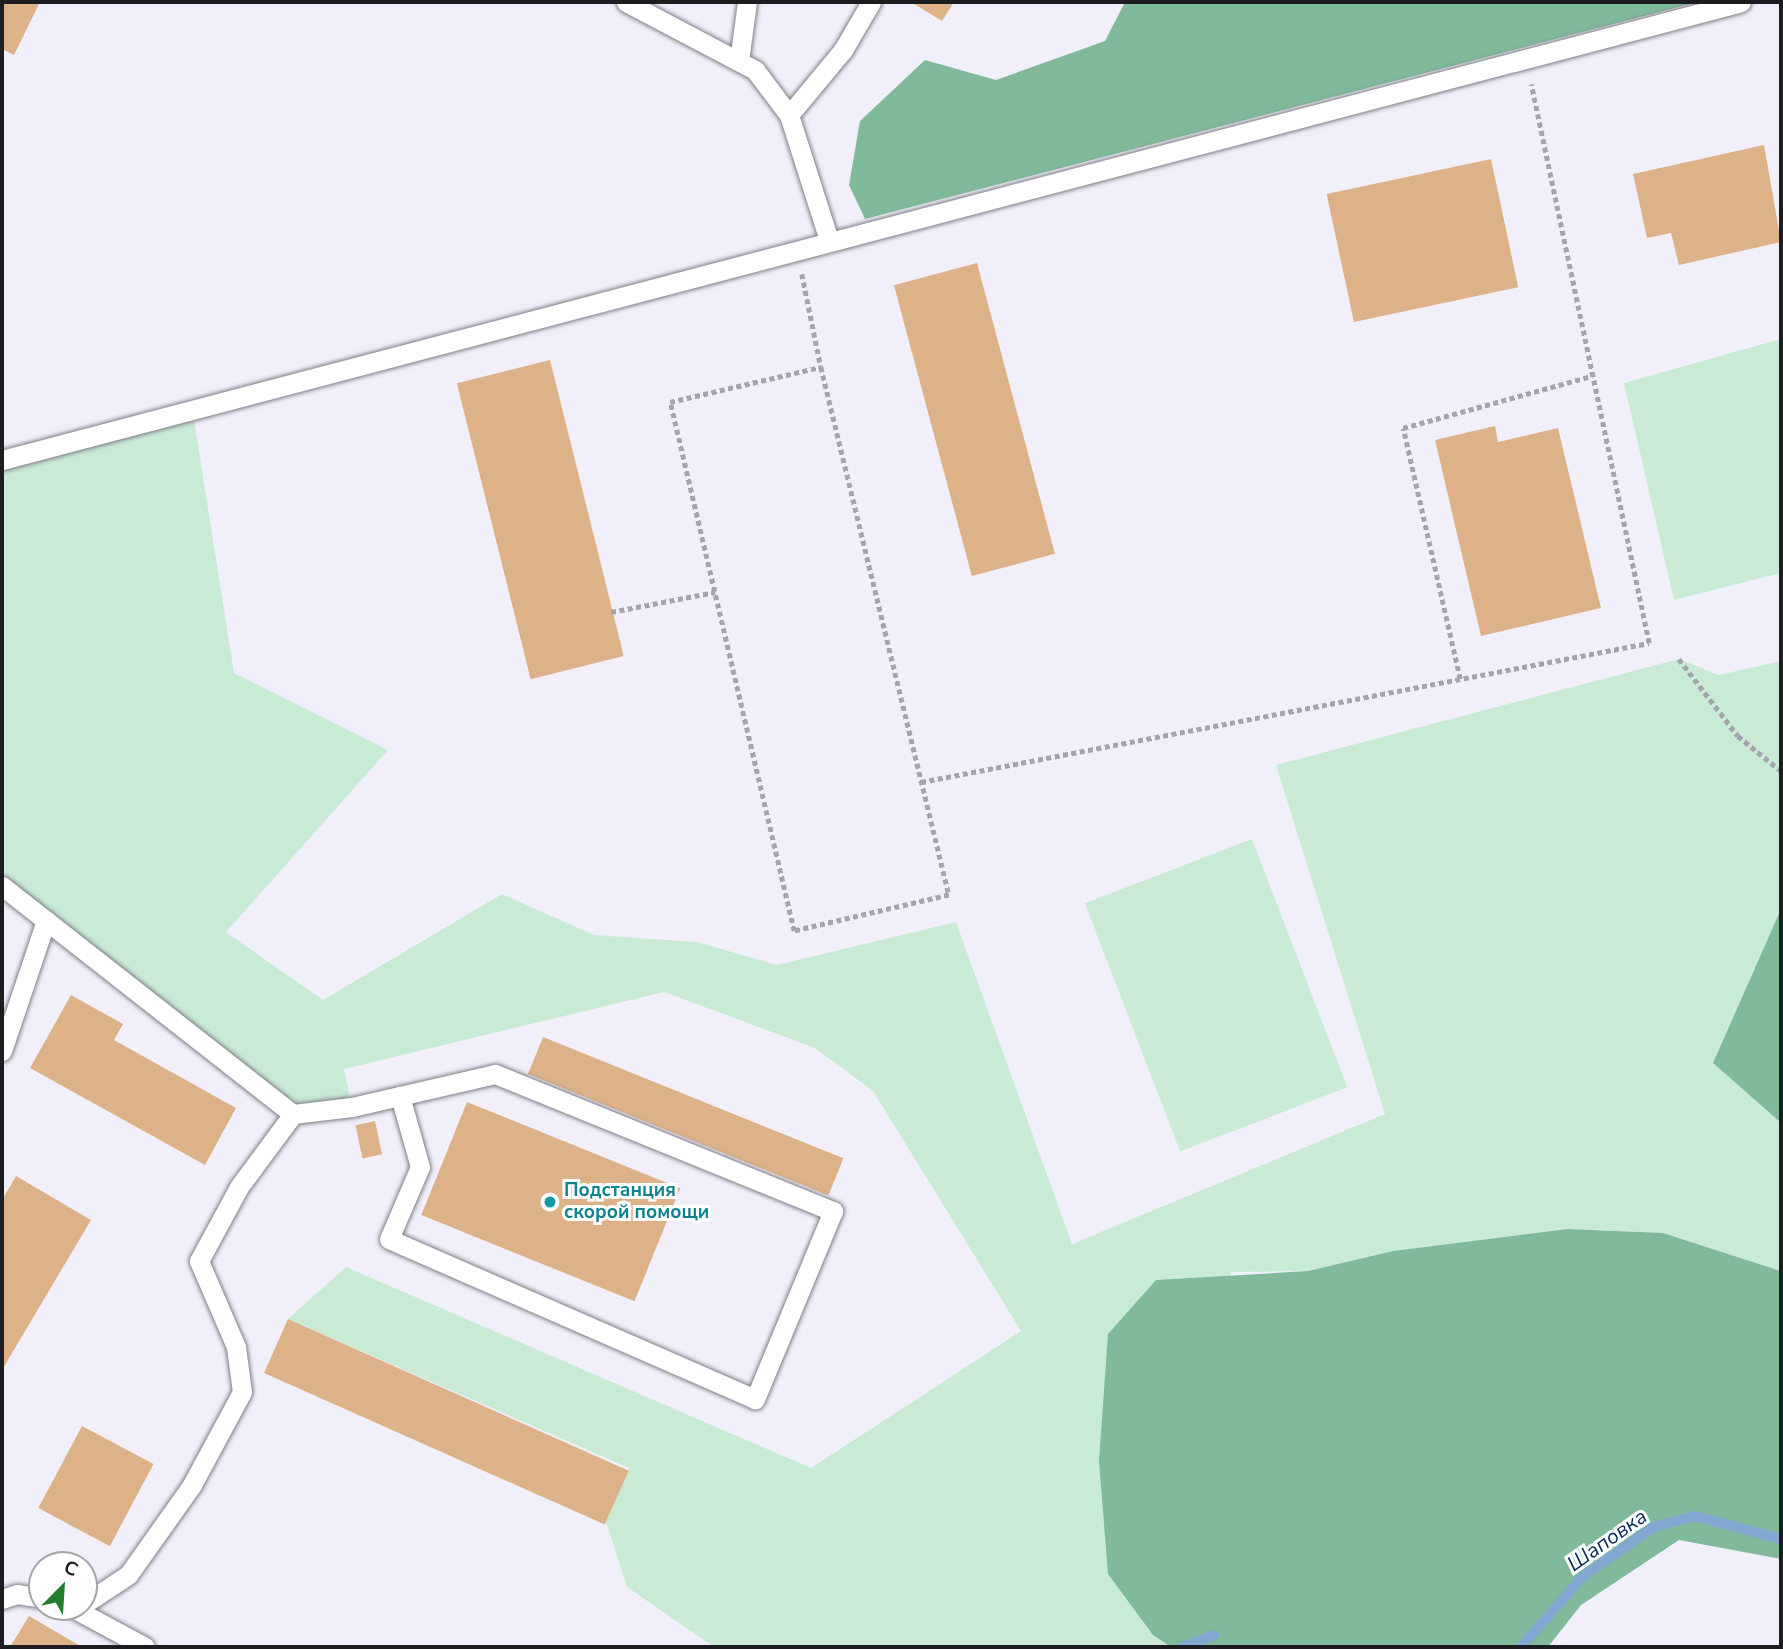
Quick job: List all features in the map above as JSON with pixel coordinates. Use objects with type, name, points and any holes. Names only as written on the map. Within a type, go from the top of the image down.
[{"type":"lane","points":[[626,2],[755,70],[789,115],[829,240]]},
{"type":"lane","points":[[739,61],[747,2]]},
{"type":"lane","points":[[789,115],[843,50],[870,2]]},
{"type":"lane","points":[[2,460],[829,240],[1741,2]]},
{"type":"lane","points":[[2,886],[293,1114]]},
{"type":"lane","points":[[2,1051],[46,920]]},
{"type":"lane","points":[[98,1594],[128,1575],[192,1485],[242,1392],[236,1347],[199,1261],[239,1187],[293,1114],[400,1096],[495,1074],[833,1211],[755,1399],[389,1239],[420,1167],[400,1096]]},
{"type":"lane","points":[[2,1599],[17,1594],[28,1596]]},
{"type":"lane","points":[[98,1619],[145,1647]]},
{"type":"path","points":[[921,782],[1648,643],[1526,58]]},
{"type":"path","points":[[797,249],[821,367],[949,895],[794,931],[670,402],[821,367]]},
{"type":"path","points":[[1461,679],[1403,428],[1592,376]]},
{"type":"path","points":[[611,612],[715,592]]},
{"type":"path","points":[[1679,659],[1738,736],[1781,771]]},
{"type":"green space","points":[[1125,2],[1698,2],[865,219],[849,185],[860,121],[925,60],[996,80],[1105,41]]},
{"type":"green space","points":[[1781,339],[1781,573],[1674,600],[1624,383]]},
{"type":"green space","points":[[192,407],[234,673],[388,750],[226,932],[323,1000],[502,894],[594,935],[697,942],[777,965],[956,922],[1072,1244],[1385,1114],[1276,765],[1679,659],[1719,675],[1781,661],[1781,909],[1713,1063],[1781,1123],[1781,1271],[1663,1233],[1567,1229],[1393,1251],[1308,1271],[1231,1272],[1153,1635],[1171,1647],[714,1647],[627,1587],[606,1522],[629,1468],[288,1319],[346,1267],[811,1468],[1021,1331],[873,1091],[815,1048],[664,992],[344,1069],[352,1107],[293,1114],[2,886],[2,460]]},
{"type":"green space","points":[[1252,839],[1347,1087],[1180,1151],[1085,903]]},
{"type":"green space","points":[[1781,909],[1781,1123],[1713,1063]]},
{"type":"green space","points":[[1567,1229],[1663,1233],[1781,1271],[1781,1559],[1679,1540],[1581,1605],[1548,1647],[1171,1647],[1153,1635],[1108,1574],[1099,1461],[1108,1334],[1156,1280],[1308,1271],[1393,1251]]},
{"type":"building","points":[[2,2],[40,2],[14,55],[2,49]]},
{"type":"building","points":[[911,2],[954,2],[942,21]]},
{"type":"building","points":[[1764,145],[1781,242],[1679,265],[1671,233],[1647,238],[1633,174]]},
{"type":"building","points":[[1491,159],[1518,287],[1354,322],[1327,194]]},
{"type":"building","points":[[977,263],[1055,554],[972,576],[894,285]]},
{"type":"building","points":[[550,360],[624,656],[531,679],[457,383]]},
{"type":"building","points":[[1495,426],[1498,442],[1558,428],[1601,608],[1481,636],[1435,440]]},
{"type":"building","points":[[71,995],[123,1024],[114,1040],[236,1108],[205,1165],[30,1068]]},
{"type":"building","points":[[543,1037],[843,1158],[828,1195],[528,1074]]},
{"type":"building","name":"Подстанция скорой помощи","points":[[467,1102],[680,1188],[635,1301],[421,1215]]},
{"type":"building","points":[[375,1121],[382,1154],[363,1158],[355,1125]]},
{"type":"building","points":[[16,1176],[91,1220],[2,1370],[2,1200]]},
{"type":"building","points":[[288,1319],[629,1471],[605,1525],[264,1373]]},
{"type":"building","points":[[82,1426],[154,1464],[110,1546],[38,1508]]},
{"type":"building","points":[[28,1618],[28,1621],[38,1621],[82,1647],[10,1647]]},
{"type":"waterway","name":"Шаповка","points":[[1521,1647],[1582,1577],[1654,1527],[1695,1516],[1781,1539]]},
{"type":"waterway","name":"Шаповка","points":[[1183,1647],[1214,1635]]},
{"type":"place","name":"Подстанция скорой помощи","points":[[550,1202]]}]
